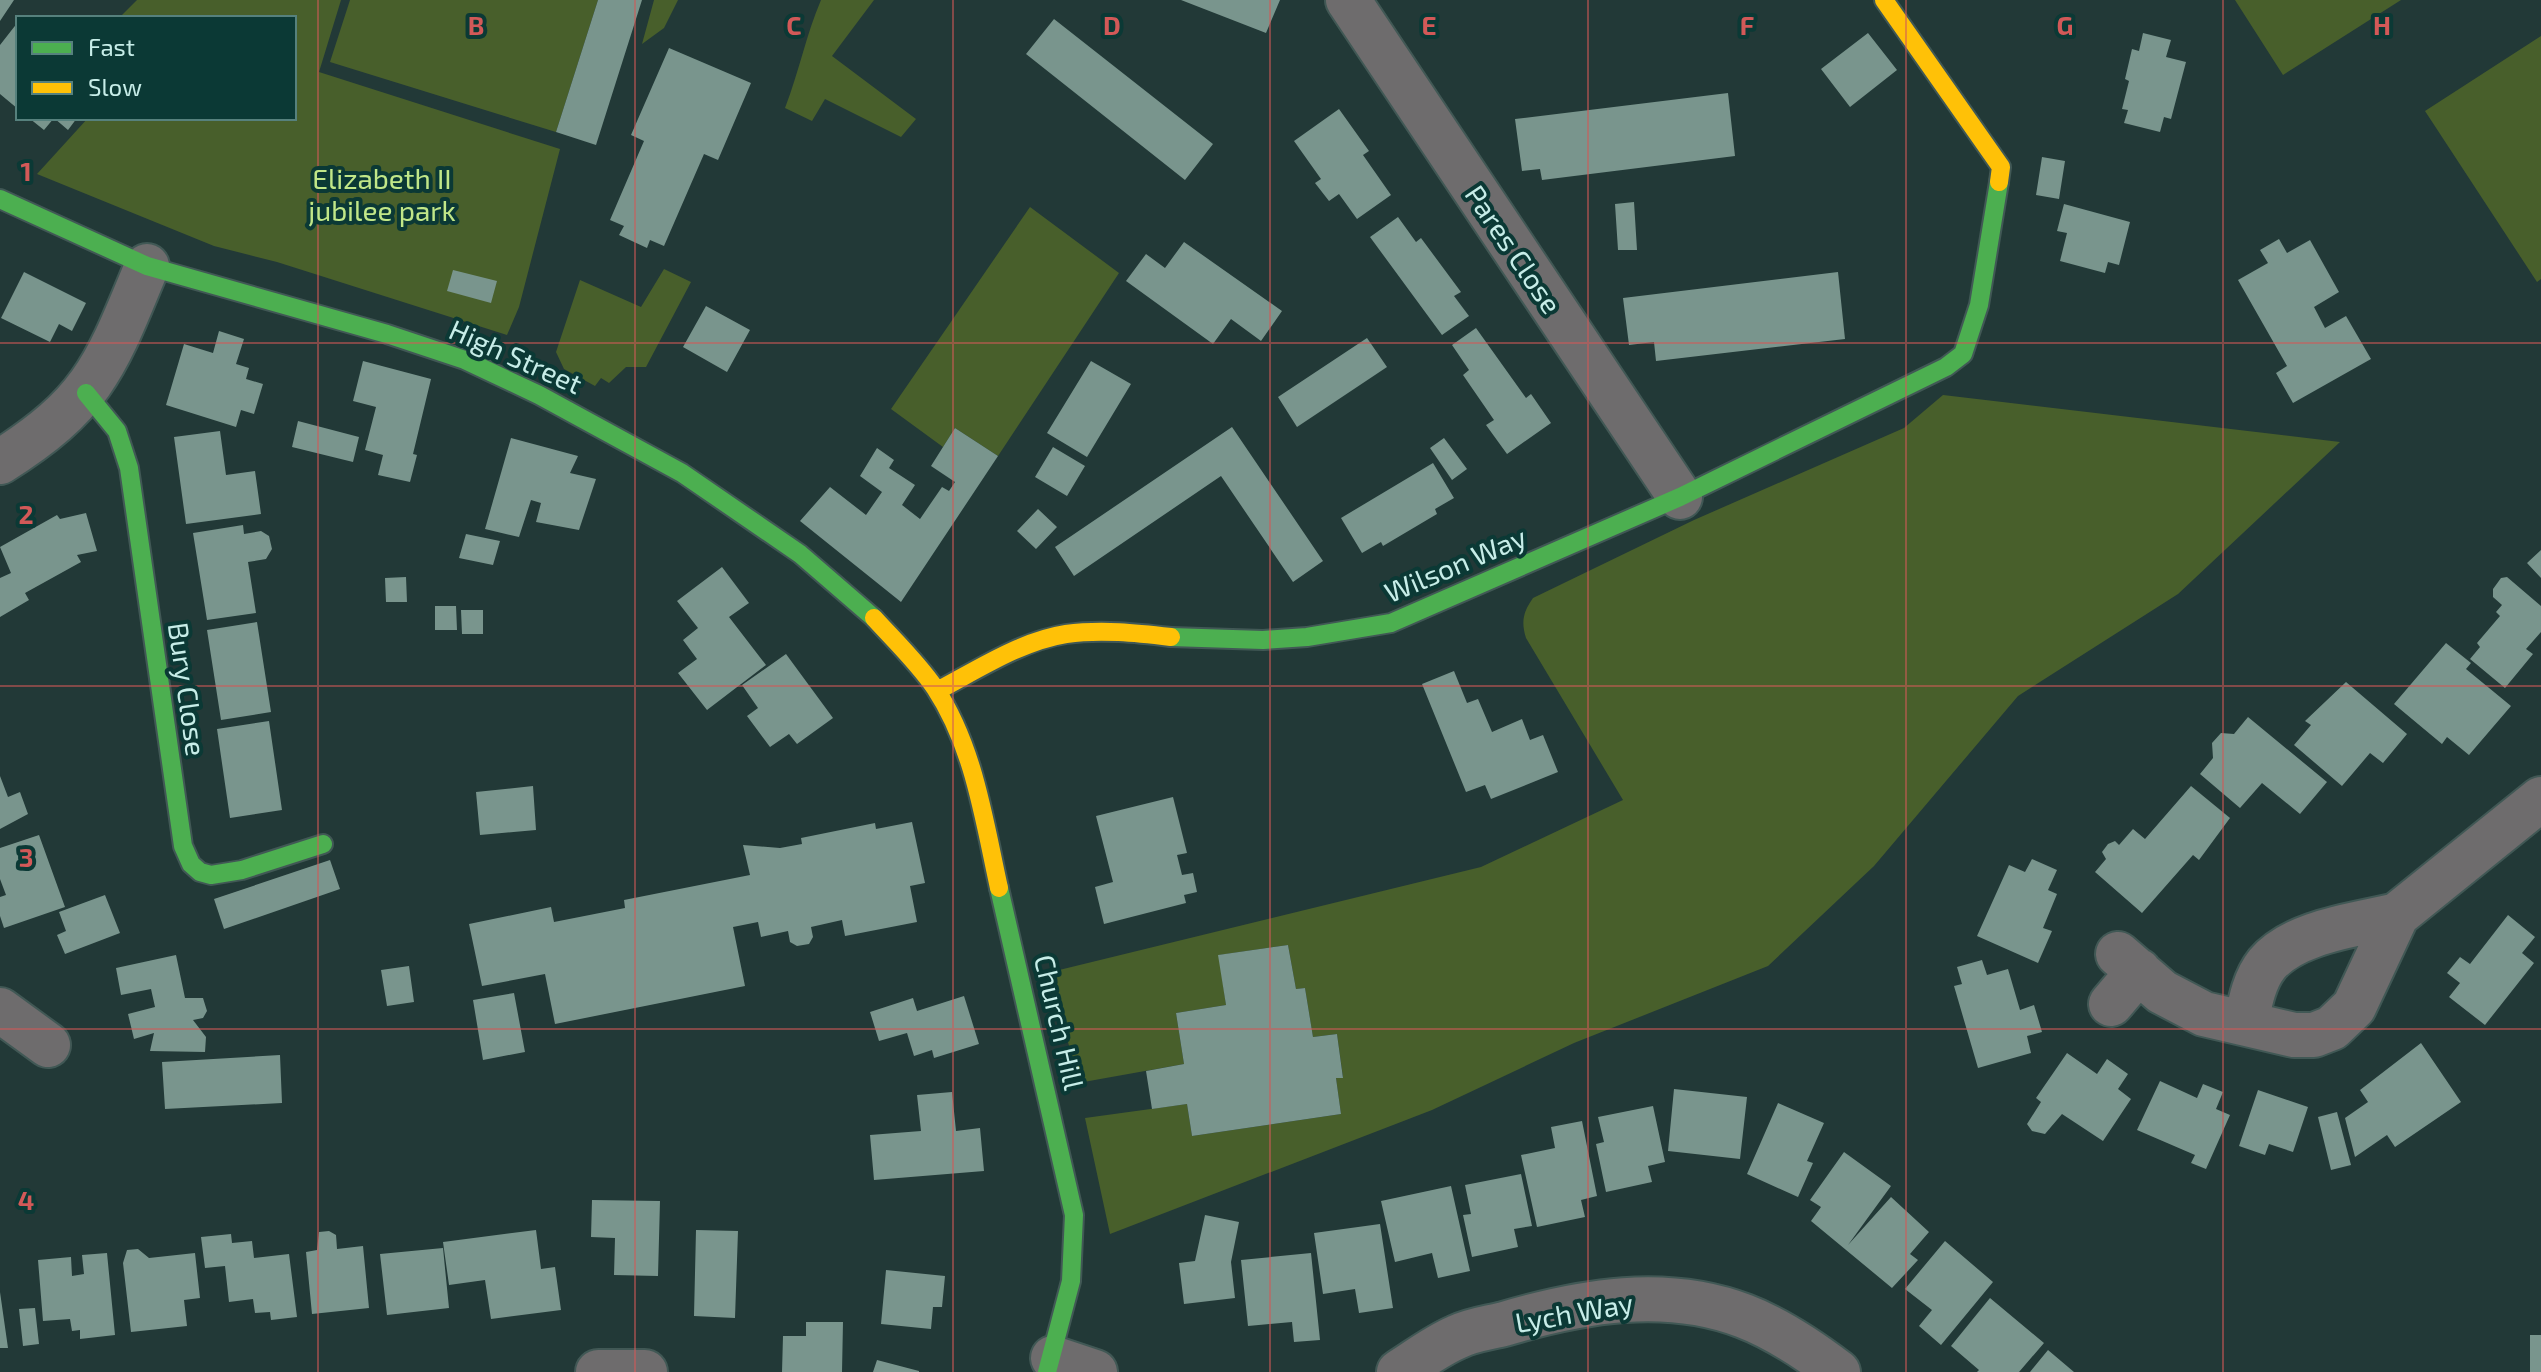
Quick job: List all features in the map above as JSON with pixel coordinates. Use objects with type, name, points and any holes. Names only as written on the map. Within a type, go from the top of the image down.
[{"type":"street","name":"Pares Close","points":[[1348,0],[1680,497]]},
{"type":"street","name":"Wilson Way","points":[[937,691],[1008,654],[1065,634],[1131,632],[1176,638],[1263,640],[1307,637],[1391,623],[1680,497],[1912,385],[1963,354],[1979,305],[2001,167],[1884,0]]},
{"type":"street","name":"High Street","points":[[0,199],[147,266],[465,360],[498,373],[633,444],[708,489],[800,554],[870,614],[923,671],[937,691]]},
{"type":"street","points":[[0,462],[40,437],[86,393],[119,335],[147,266]]},
{"type":"street","name":"Bury Close","points":[[86,393],[117,431],[129,468],[183,846],[190,863],[201,872],[224,874],[323,844]]},
{"type":"street","name":"Church Hill","points":[[937,691],[960,734],[973,772],[1072,1203],[1073,1266],[1050,1365]]},
{"type":"street","points":[[2246,1023],[2253,990],[2268,963],[2286,951],[2336,930],[2397,915],[2541,799]]},
{"type":"street","points":[[2111,1004],[2129,962],[2182,1004],[2204,1014],[2294,1035],[2314,1035],[2344,1020],[2354,1007],[2397,915]]},
{"type":"street","points":[[0,1010],[48,1045]]},
{"type":"street","name":"Lych Way","points":[[1399,1372],[1458,1336],[1556,1309],[1604,1301],[1647,1299],[1680,1300],[1744,1316],[1780,1332],[1838,1372]]},
{"type":"street","points":[[1050,1365],[1095,1372]]},
{"type":"street","points":[[598,1372],[645,1372]]},
{"type":"green space","name":"Elizabeth II jubilee park","points":[[137,0],[341,0],[319,72],[560,149],[519,307],[507,335],[277,262],[214,246],[37,174],[86,120],[296,120],[296,16],[121,16]]},
{"type":"green space","points":[[350,0],[598,0],[556,132],[330,62]]},
{"type":"green space","points":[[654,0],[678,0],[664,28],[642,44]]},
{"type":"green space","points":[[821,0],[874,0],[832,56],[916,119],[901,137],[825,99],[812,121],[785,108]]},
{"type":"green space","points":[[2235,0],[2401,0],[2283,75]]},
{"type":"green space","points":[[2541,36],[2541,279],[2537,282],[2425,111]]},
{"type":"green space","points":[[1030,207],[1119,273],[998,456],[955,428],[943,447],[891,409]]},
{"type":"green space","points":[[664,269],[691,282],[646,367],[626,367],[609,383],[601,378],[595,386],[564,369],[556,352],[580,280],[641,307]]},
{"type":"green space","points":[[1943,395],[2340,442],[2178,594],[2018,696],[1874,866],[1768,966],[1574,1043],[1432,1110],[1110,1234],[1085,1118],[1187,1104],[1192,1136],[1341,1114],[1336,1078],[1343,1077],[1337,1034],[1313,1037],[1305,988],[1296,989],[1288,945],[1219,955],[1226,1005],[1176,1013],[1184,1064],[1078,1083],[1051,972],[1481,867],[1623,800],[1526,638],[1524,617],[1533,598],[1694,520],[1904,428]]},
{"type":"building","points":[[0,0],[14,0],[0,21]]},
{"type":"building","points":[[598,0],[642,0],[596,145],[556,132]]},
{"type":"building","points":[[1181,0],[1280,0],[1266,33]]},
{"type":"building","points":[[1054,19],[1213,144],[1185,180],[1026,54]]},
{"type":"building","points":[[16,25],[16,107],[0,94],[0,45]]},
{"type":"building","points":[[1868,33],[1897,70],[1850,107],[1821,69]]},
{"type":"building","points":[[2143,33],[2171,40],[2166,57],[2186,62],[2171,119],[2164,117],[2160,132],[2124,123],[2128,110],[2122,109],[2129,81],[2125,79],[2132,49],[2139,51]]},
{"type":"building","points":[[669,48],[751,83],[718,160],[704,154],[664,246],[650,240],[647,248],[619,235],[624,226],[610,220],[644,141],[631,135]]},
{"type":"building","points":[[1728,93],[1735,156],[1542,180],[1540,169],[1522,171],[1515,119]]},
{"type":"building","points":[[1339,109],[1369,151],[1363,155],[1391,195],[1357,219],[1339,194],[1329,201],[1315,183],[1321,179],[1294,141]]},
{"type":"building","points":[[32,120],[52,120],[44,130]]},
{"type":"building","points":[[56,120],[76,120],[68,130]]},
{"type":"building","points":[[2042,157],[2065,161],[2059,199],[2036,195]]},
{"type":"building","points":[[1634,202],[1637,250],[1618,250],[1615,204]]},
{"type":"building","points":[[2064,204],[2130,222],[2119,265],[2108,262],[2105,273],[2060,261],[2067,233],[2057,231]]},
{"type":"building","points":[[1398,217],[1416,242],[1421,238],[1461,292],[1454,296],[1469,316],[1442,335],[1370,237]]},
{"type":"building","points":[[2279,239],[2287,253],[2310,240],[2339,292],[2314,307],[2325,328],[2346,316],[2371,359],[2293,403],[2276,373],[2287,366],[2238,280],[2268,263],[2260,250]]},
{"type":"building","points":[[1184,242],[1282,311],[1261,341],[1231,319],[1213,344],[1126,281],[1146,254],[1165,268]]},
{"type":"building","points":[[453,270],[497,281],[491,303],[447,291]]},
{"type":"building","points":[[24,272],[86,303],[72,331],[59,324],[50,342],[1,318]]},
{"type":"building","points":[[1838,272],[1845,339],[1656,361],[1654,342],[1629,345],[1623,298]]},
{"type":"building","points":[[706,306],[750,330],[727,372],[683,347]]},
{"type":"building","points":[[1476,328],[1526,398],[1531,394],[1551,423],[1507,454],[1486,425],[1494,420],[1463,375],[1469,370],[1452,345]]},
{"type":"building","points":[[219,331],[244,339],[236,364],[249,368],[246,379],[263,384],[254,414],[241,410],[236,427],[166,405],[184,344],[213,353]]},
{"type":"building","points":[[1367,338],[1387,367],[1297,427],[1278,397]]},
{"type":"building","points":[[363,361],[431,379],[413,454],[417,455],[410,482],[378,475],[383,455],[365,450],[376,407],[353,401]]},
{"type":"building","points":[[1091,361],[1131,384],[1087,457],[1047,433]]},
{"type":"building","points":[[298,421],[359,437],[353,462],[292,447]]},
{"type":"building","points":[[1232,427],[1323,561],[1293,582],[1221,476],[1074,576],[1055,547]]},
{"type":"building","points":[[955,428],[998,456],[901,602],[800,521],[830,487],[866,515],[882,492],[860,476],[877,448],[894,460],[889,468],[915,485],[902,505],[920,519],[942,487],[949,491],[955,482],[931,466]]},
{"type":"building","points":[[220,431],[226,475],[255,471],[261,514],[186,524],[174,437]]},
{"type":"building","points":[[511,438],[578,456],[570,473],[596,479],[579,530],[536,522],[541,503],[531,500],[519,537],[485,529]]},
{"type":"building","points":[[1444,438],[1467,469],[1452,480],[1430,448]]},
{"type":"building","points":[[1053,447],[1085,466],[1067,496],[1035,477]]},
{"type":"building","points":[[1433,463],[1454,498],[1435,509],[1437,514],[1383,546],[1381,542],[1362,553],[1341,518]]},
{"type":"building","points":[[1038,509],[1057,527],[1036,549],[1017,531]]},
{"type":"building","points":[[86,513],[97,551],[77,555],[81,562],[25,593],[29,600],[0,617],[0,578],[11,573],[0,547],[57,515],[60,519]]},
{"type":"building","points":[[243,525],[244,534],[261,531],[269,536],[272,549],[266,559],[248,562],[256,613],[207,620],[193,533]]},
{"type":"building","points":[[466,534],[500,541],[493,565],[459,558]]},
{"type":"building","points":[[2541,550],[2541,578],[2527,563]]},
{"type":"building","points":[[722,567],[749,603],[729,617],[766,665],[707,710],[678,673],[697,659],[683,640],[698,628],[677,601]]},
{"type":"building","points":[[406,577],[407,602],[386,602],[385,578]]},
{"type":"building","points":[[2507,577],[2541,606],[2541,632],[2526,649],[2533,654],[2505,688],[2470,659],[2480,647],[2477,643],[2500,616],[2496,612],[2502,605],[2493,597],[2493,589],[2501,578]]},
{"type":"building","points":[[435,606],[456,606],[457,630],[435,630]]},
{"type":"building","points":[[461,610],[483,610],[483,634],[462,634]]},
{"type":"building","points":[[257,622],[271,712],[221,720],[207,630]]},
{"type":"building","points":[[2446,643],[2471,663],[2466,669],[2511,706],[2469,755],[2447,737],[2442,744],[2394,704]]},
{"type":"building","points":[[786,654],[833,718],[797,744],[789,734],[770,747],[747,716],[758,708],[742,685]]},
{"type":"building","points":[[1454,671],[1467,703],[1478,699],[1492,732],[1522,719],[1530,740],[1543,735],[1558,772],[1491,799],[1485,785],[1466,792],[1422,684]]},
{"type":"building","points":[[2346,682],[2407,734],[2383,763],[2370,753],[2342,786],[2294,745],[2311,725],[2305,721]]},
{"type":"building","points":[[2248,717],[2327,782],[2300,814],[2262,783],[2240,808],[2200,774],[2213,758],[2212,743],[2221,733],[2234,734]]},
{"type":"building","points":[[269,721],[282,810],[230,818],[217,729]]},
{"type":"building","points":[[0,776],[8,797],[20,792],[28,814],[0,829]]},
{"type":"building","points":[[533,786],[536,830],[480,835],[476,792]]},
{"type":"building","points":[[2191,786],[2230,818],[2199,860],[2193,855],[2142,913],[2095,872],[2106,859],[2102,852],[2115,841],[2119,845],[2133,829],[2145,839]]},
{"type":"building","points":[[1173,797],[1187,853],[1177,855],[1182,875],[1193,873],[1197,892],[1184,895],[1186,903],[1104,924],[1095,887],[1113,882],[1096,816]]},
{"type":"building","points":[[912,822],[925,883],[910,886],[917,922],[845,936],[842,920],[811,927],[813,937],[809,944],[797,946],[790,942],[788,931],[761,937],[758,922],[733,927],[745,986],[555,1024],[545,974],[482,986],[469,924],[551,907],[554,922],[625,908],[624,900],[750,875],[743,845],[780,848],[802,844],[801,838],[875,823],[876,829]]},
{"type":"building","points":[[39,835],[65,907],[4,928],[0,916],[0,897],[6,895],[0,879],[0,848]]},
{"type":"building","points":[[2032,859],[2057,870],[2048,890],[2057,894],[2043,928],[2052,931],[2038,963],[1977,936],[2009,865],[2025,872]]},
{"type":"building","points":[[330,860],[340,889],[224,929],[214,899]]},
{"type":"building","points":[[105,895],[120,933],[65,954],[57,935],[66,931],[59,912]]},
{"type":"building","points":[[2508,915],[2535,937],[2522,953],[2534,963],[2485,1025],[2449,997],[2460,983],[2447,973],[2460,957],[2470,964]]},
{"type":"building","points":[[1288,945],[1296,989],[1305,988],[1313,1037],[1337,1034],[1343,1078],[1336,1078],[1341,1114],[1192,1136],[1187,1104],[1152,1109],[1146,1071],[1184,1064],[1176,1013],[1226,1005],[1218,955]]},
{"type":"building","points":[[176,955],[185,998],[203,998],[207,1011],[203,1018],[193,1020],[206,1037],[205,1052],[150,1051],[154,1033],[134,1039],[128,1014],[155,1007],[151,989],[121,995],[116,968]]},
{"type":"building","points":[[1982,960],[1987,975],[2008,969],[2020,1010],[2034,1005],[2042,1032],[2027,1036],[2031,1053],[1978,1068],[1954,986],[1962,984],[1957,967]]},
{"type":"building","points":[[409,966],[414,1002],[387,1006],[381,970]]},
{"type":"building","points":[[514,993],[525,1052],[483,1060],[473,1000]]},
{"type":"building","points":[[964,996],[979,1044],[934,1058],[932,1050],[914,1056],[907,1033],[879,1041],[870,1012],[913,998],[917,1011]]},
{"type":"building","points":[[2421,1043],[2461,1102],[2395,1147],[2387,1135],[2355,1157],[2345,1118],[2368,1102],[2360,1090]]},
{"type":"building","points":[[2067,1053],[2097,1074],[2107,1059],[2128,1074],[2118,1089],[2131,1099],[2103,1141],[2062,1114],[2045,1134],[2032,1131],[2027,1124],[2041,1102],[2036,1098]]},
{"type":"building","points":[[280,1055],[282,1103],[165,1109],[162,1062]]},
{"type":"building","points":[[2160,1081],[2197,1098],[2203,1084],[2223,1092],[2216,1109],[2230,1115],[2206,1169],[2191,1163],[2195,1155],[2137,1130]]},
{"type":"building","points":[[1674,1089],[1747,1097],[1740,1159],[1668,1151]]},
{"type":"building","points":[[2258,1090],[2308,1107],[2293,1152],[2269,1144],[2265,1155],[2239,1146]]},
{"type":"building","points":[[952,1092],[956,1131],[980,1128],[984,1171],[874,1180],[870,1135],[921,1131],[917,1095]]},
{"type":"building","points":[[1778,1103],[1824,1123],[1807,1161],[1813,1163],[1798,1197],[1747,1174]]},
{"type":"building","points":[[1653,1106],[1665,1162],[1648,1166],[1652,1182],[1606,1192],[1596,1144],[1604,1142],[1598,1117]]},
{"type":"building","points":[[2337,1112],[2351,1165],[2331,1170],[2318,1117]]},
{"type":"building","points":[[1582,1121],[1597,1196],[1581,1200],[1585,1217],[1537,1227],[1521,1155],[1555,1148],[1551,1127]]},
{"type":"building","points":[[1844,1152],[1891,1186],[1848,1245],[1891,1197],[1929,1232],[1910,1254],[1918,1260],[1892,1288],[1811,1221],[1821,1207],[1810,1200]]},
{"type":"building","points":[[1521,1174],[1532,1226],[1514,1229],[1518,1247],[1472,1257],[1463,1215],[1471,1214],[1465,1185]]},
{"type":"building","points":[[1451,1186],[1470,1271],[1438,1278],[1432,1253],[1395,1262],[1381,1201]]},
{"type":"building","points":[[592,1200],[660,1201],[658,1276],[614,1275],[615,1238],[591,1237]]},
{"type":"building","points":[[1205,1215],[1239,1222],[1231,1262],[1235,1298],[1184,1304],[1179,1263],[1195,1261]]},
{"type":"building","points":[[1380,1224],[1393,1308],[1359,1313],[1355,1289],[1323,1294],[1314,1233]]},
{"type":"building","points":[[536,1230],[541,1269],[555,1267],[561,1310],[491,1319],[485,1280],[449,1285],[443,1242]]},
{"type":"building","points":[[696,1230],[738,1231],[735,1318],[694,1316]]},
{"type":"building","points":[[329,1231],[336,1235],[337,1249],[363,1246],[369,1308],[312,1314],[306,1252],[317,1250],[319,1232]]},
{"type":"building","points":[[231,1234],[232,1243],[252,1241],[254,1258],[289,1254],[297,1317],[271,1320],[270,1312],[255,1313],[253,1299],[229,1302],[225,1266],[205,1268],[201,1237]]},
{"type":"building","points":[[1945,1241],[1993,1282],[1941,1345],[1919,1326],[1932,1310],[1905,1289]]},
{"type":"building","points":[[443,1248],[449,1308],[387,1315],[380,1254]]},
{"type":"building","points":[[138,1249],[149,1258],[195,1253],[200,1298],[184,1300],[187,1326],[131,1332],[123,1263],[127,1250]]},
{"type":"building","points":[[107,1253],[115,1335],[80,1339],[80,1330],[72,1331],[70,1319],[43,1321],[38,1260],[71,1257],[72,1276],[84,1274],[82,1255]]},
{"type":"building","points":[[1311,1253],[1320,1340],[1294,1342],[1292,1322],[1248,1326],[1241,1260]]},
{"type":"building","points":[[886,1270],[945,1276],[942,1307],[933,1307],[931,1329],[881,1324]]},
{"type":"building","points":[[0,1292],[8,1348],[0,1348]]},
{"type":"building","points":[[1990,1298],[2044,1343],[2019,1372],[1977,1372],[1979,1370],[1951,1346]]},
{"type":"building","points":[[35,1308],[39,1344],[23,1346],[19,1309]]},
{"type":"building","points":[[806,1322],[843,1322],[842,1372],[782,1372],[783,1336],[806,1336]]},
{"type":"building","points":[[2530,1335],[2541,1335],[2541,1372],[2530,1372]]},
{"type":"building","points":[[2048,1350],[2074,1372],[2030,1372]]},
{"type":"building","points":[[877,1360],[919,1371],[919,1372],[873,1372]]},
{"type":"traffic: fast","points":[[1171,637],[1263,640],[1307,637],[1391,623],[1680,497],[1946,367],[1963,354],[1979,305],[1999,182]]},
{"type":"traffic: fast","points":[[0,199],[147,266],[387,334],[465,360],[539,395],[682,473],[800,554],[874,618]]},
{"type":"traffic: fast","points":[[86,393],[117,431],[129,468],[183,846],[191,864],[200,872],[211,875],[242,870],[323,844]]},
{"type":"traffic: fast","points":[[999,888],[1074,1215],[1071,1281],[1047,1372]]},
{"type":"traffic: slow","points":[[1884,0],[2001,167],[1999,182]]},
{"type":"traffic: slow","points":[[874,618],[921,670],[948,711],[976,785],[999,888]]},
{"type":"traffic: slow","points":[[937,691],[1000,657],[1032,643],[1066,634],[1106,632],[1171,637]]}]
